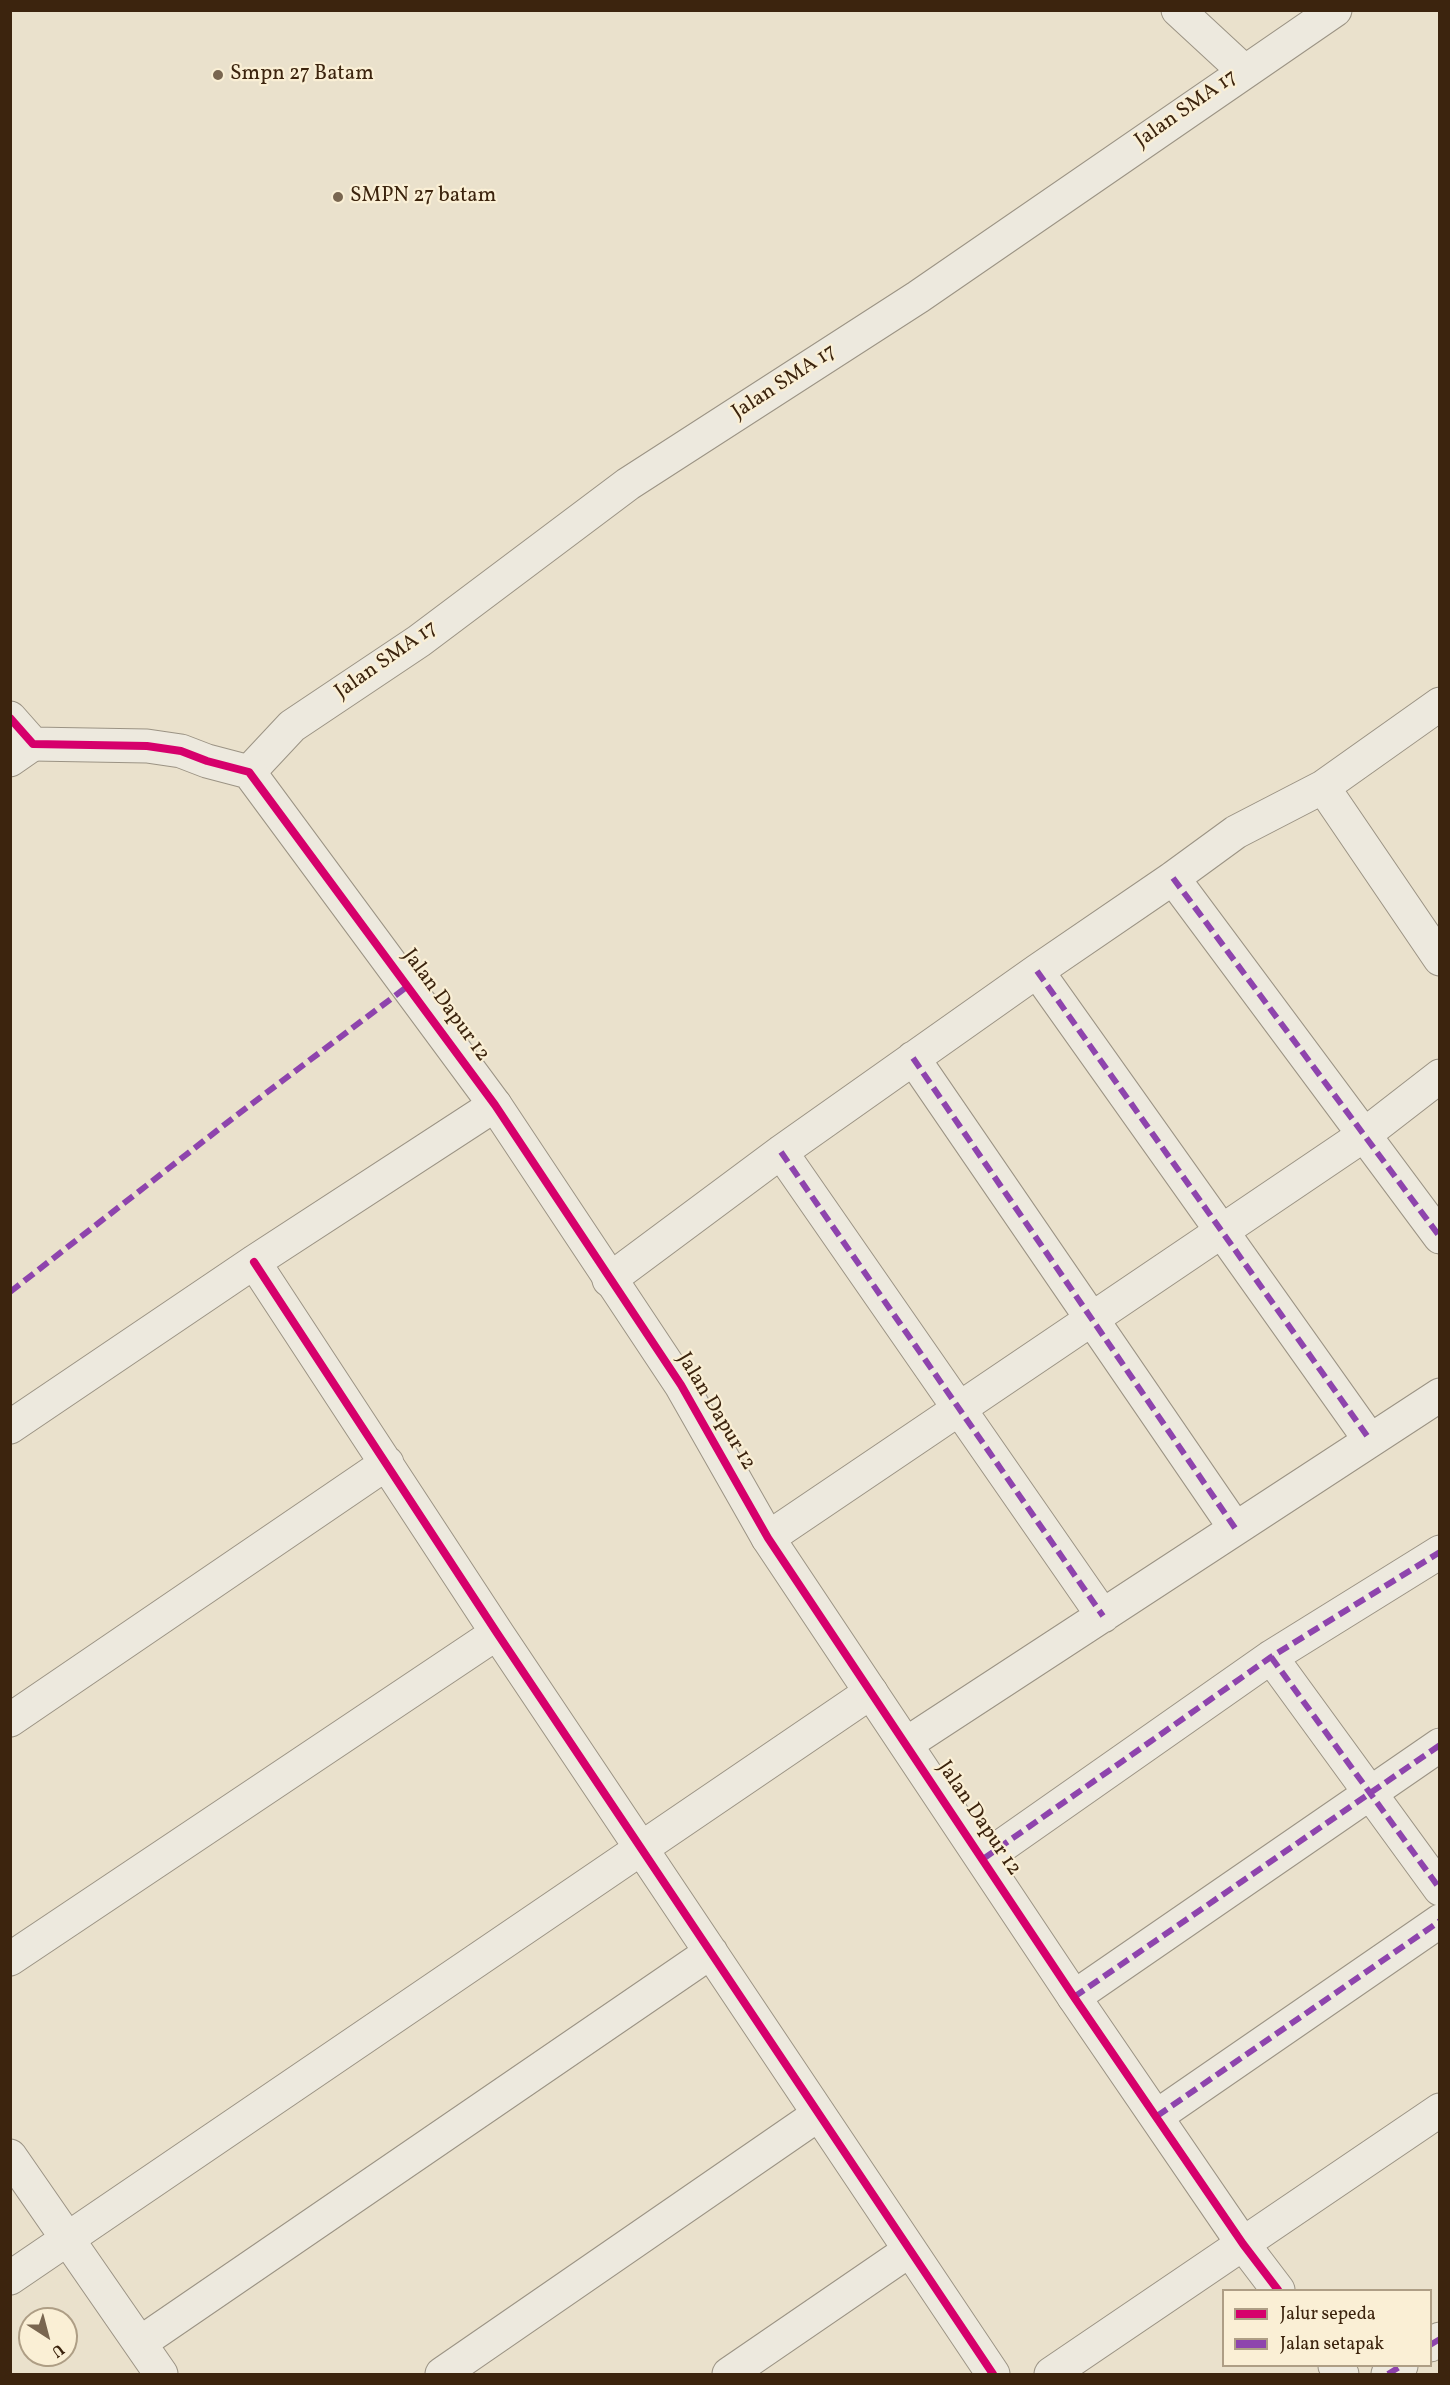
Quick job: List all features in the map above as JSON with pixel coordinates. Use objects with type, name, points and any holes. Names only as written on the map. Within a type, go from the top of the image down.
[{"type":"street","points":[[1178,10],[1244,71]]},
{"type":"street","name":"Jalan SMA 17","points":[[249,772],[292,726],[419,641],[628,484],[918,297],[1335,10]]},
{"type":"street","points":[[609,1280],[781,1152],[1236,832],[1323,787],[1440,704]]},
{"type":"street","points":[[10,718],[22,752],[147,746],[181,751],[249,772]]},
{"type":"street","name":"Jalan Dapur 12","points":[[249,772],[495,1105],[609,1280],[681,1385],[768,1538],[1074,1997],[1243,2244],[1277,2289]]},
{"type":"street","points":[[1323,787],[1440,959]]},
{"type":"street","points":[[1173,878],[1440,1237]]},
{"type":"street","points":[[1037,971],[1370,1440]]},
{"type":"street","points":[[913,1058],[1235,1528]]},
{"type":"street","points":[[768,1538],[1091,1317],[1364,1135],[1440,1077]]},
{"type":"street","points":[[10,1426],[254,1262],[495,1105]]},
{"type":"street","points":[[781,1152],[1103,1616]]},
{"type":"street","points":[[254,1262],[497,1633],[993,2374]]},
{"type":"street","points":[[906,1744],[1440,1395]]},
{"type":"street","points":[[10,1720],[387,1463]]},
{"type":"street","points":[[983,1859],[1271,1657],[1440,1552]]},
{"type":"street","points":[[10,1959],[497,1633]]},
{"type":"street","points":[[1271,1657],[1440,1889]]},
{"type":"street","points":[[10,2278],[871,1692]]},
{"type":"street","points":[[1074,1997],[1440,1745]]},
{"type":"street","points":[[1157,2116],[1440,1921]]},
{"type":"street","points":[[140,2343],[711,1952]]},
{"type":"street","points":[[1051,2374],[1440,2110]]},
{"type":"street","points":[[442,2374],[819,2114]]},
{"type":"street","points":[[10,2156],[161,2374]]},
{"type":"street","points":[[729,2374],[910,2250]]},
{"type":"marked path","points":[[1173,878],[1440,1237]]},
{"type":"marked path","points":[[1037,971],[1370,1440]]},
{"type":"marked path","points":[[10,1292],[237,1115],[408,986]]},
{"type":"marked path","points":[[913,1058],[1235,1528]]},
{"type":"marked path","points":[[781,1152],[1103,1616]]},
{"type":"marked path","points":[[983,1859],[1271,1657],[1440,1552]]},
{"type":"marked path","points":[[1271,1657],[1440,1889]]},
{"type":"marked path","points":[[1074,1997],[1440,1745]]},
{"type":"marked path","points":[[1157,2116],[1440,1921]]},
{"type":"marked path","points":[[1432,2344],[1440,2339]]},
{"type":"marked path","points":[[1388,2374],[1399,2367]]},
{"type":"cycle path","points":[[10,718],[33,744],[147,746],[181,751],[207,761],[249,772],[495,1105],[681,1385],[768,1538],[1074,1997],[1243,2244],[1277,2289]]},
{"type":"cycle path","points":[[254,1262],[497,1633],[993,2374]]},
{"type":"place","name":"Smpn 27 Batam","points":[[218,75]]},
{"type":"place","name":"SMPN 27 batam","points":[[338,197]]}]
